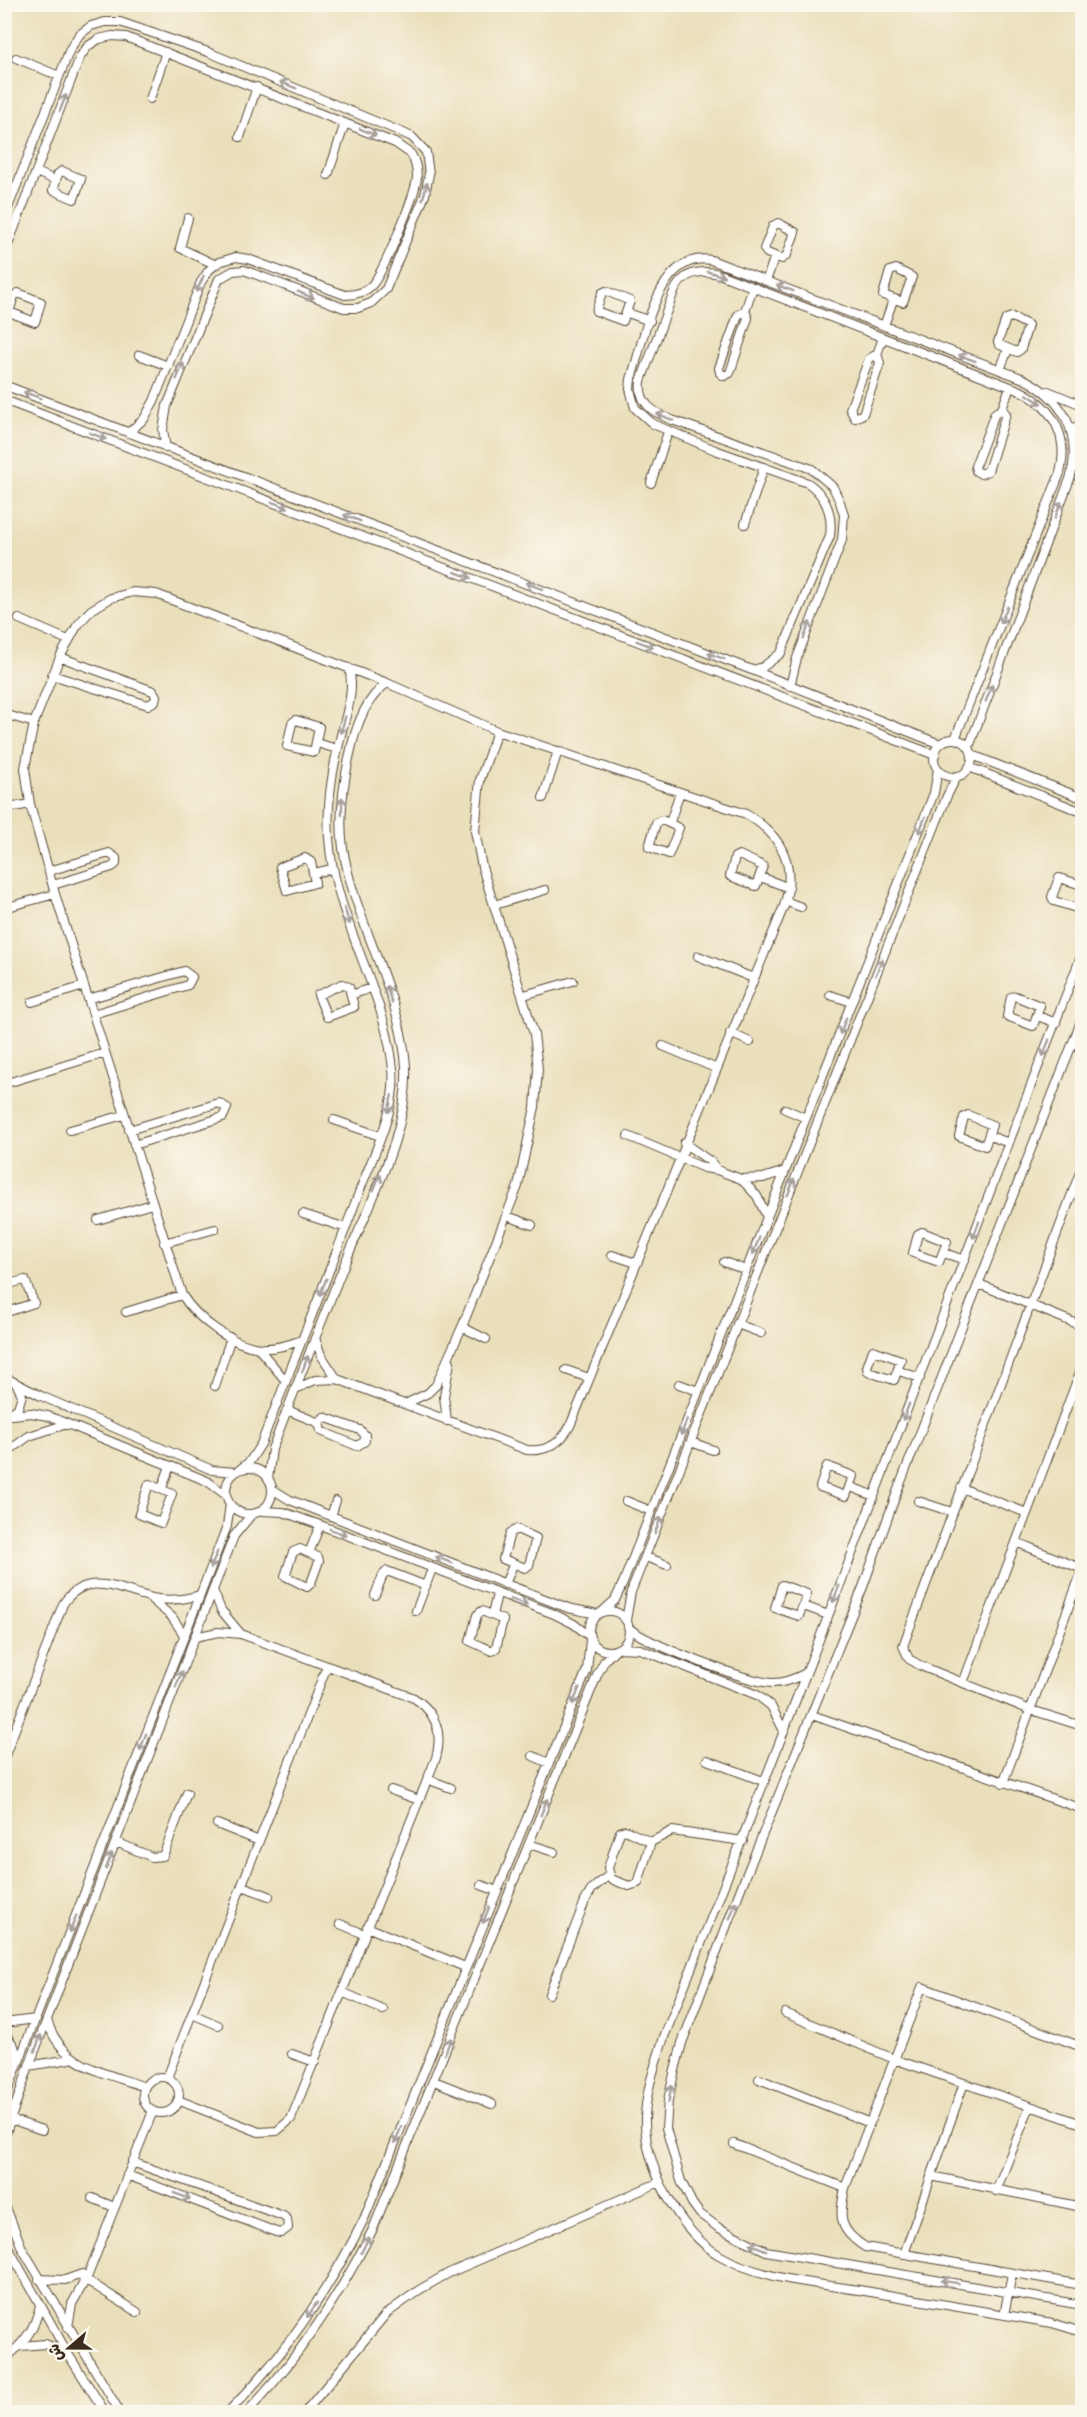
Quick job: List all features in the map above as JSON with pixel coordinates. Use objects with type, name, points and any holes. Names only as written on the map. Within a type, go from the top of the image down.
[{"type":"street","points":[[4,218],[8,199],[70,49],[79,35],[91,26],[105,22],[120,22],[208,52],[412,137],[426,152],[429,174],[425,195],[390,283],[377,300],[358,308],[344,308],[249,272],[238,270],[227,273],[216,284],[172,391],[164,418],[166,448]]},
{"type":"street","points":[[4,255],[80,57],[93,42],[106,36],[119,36],[203,66],[404,147],[411,154],[416,169],[413,192],[382,270],[374,283],[364,291],[345,295],[248,259],[229,258],[214,264],[201,282],[160,386],[144,419],[128,433]]},
{"type":"street","points":[[150,99],[166,52]]},
{"type":"street","points":[[203,66],[208,52]]},
{"type":"street","points":[[16,58],[59,76]]},
{"type":"street","points":[[240,137],[257,87]]},
{"type":"street","points":[[328,175],[345,123]]},
{"type":"street","points":[[39,128],[51,132]]},
{"type":"street","points":[[36,172],[56,180]]},
{"type":"street","points":[[188,218],[180,248],[214,264]]},
{"type":"street","points":[[777,223],[795,232],[786,257],[775,256],[764,249],[773,226],[777,223]]},
{"type":"street","points":[[766,281],[775,256]]},
{"type":"street","points":[[752,670],[773,662],[787,644],[831,527],[828,507],[815,489],[795,477],[668,432],[642,417],[635,408],[630,389],[650,321],[661,289],[677,267],[703,258],[1000,370],[1083,405]]},
{"type":"street","points":[[896,269],[911,274],[912,279],[904,301],[892,300],[883,293],[890,271],[896,269]]},
{"type":"street","points":[[790,686],[797,658],[842,540],[844,527],[840,502],[833,487],[812,469],[658,414],[645,404],[641,396],[641,381],[673,294],[687,275],[703,270],[753,287],[1010,387],[1045,406],[1060,432],[1063,447],[1060,473],[955,739]]},
{"type":"street","points":[[745,311],[740,312],[719,371],[724,376],[730,373],[748,318],[745,311],[753,287]]},
{"type":"street","points":[[661,289],[673,294]]},
{"type":"street","points":[[606,291],[629,300],[628,312],[621,322],[597,313],[596,308],[602,293],[606,291]]},
{"type":"street","points":[[18,293],[39,300],[41,306],[35,322],[11,314],[8,300],[18,293]]},
{"type":"street","points":[[884,326],[892,300]]},
{"type":"street","points":[[842,322],[846,311]]},
{"type":"street","points":[[628,312],[650,321]]},
{"type":"street","points":[[1010,317],[1027,322],[1028,327],[1020,350],[1008,349],[998,342],[1006,319],[1010,317]]},
{"type":"street","points":[[877,354],[880,363],[863,414],[855,418],[850,409],[869,359],[877,354],[883,338]]},
{"type":"street","points":[[729,342],[739,345]]},
{"type":"street","points":[[1000,370],[1008,349]]},
{"type":"street","points":[[139,355],[168,366]]},
{"type":"street","points":[[4,385],[940,744],[955,739]]},
{"type":"street","points":[[160,386],[172,391]]},
{"type":"street","points":[[247,2412],[299,2353],[342,2287],[373,2229],[601,1666],[628,1636],[627,1623],[631,1592],[845,1051],[957,776],[969,767],[970,751],[1071,476],[1074,462],[1073,433],[1059,406],[1038,386]]},
{"type":"street","points":[[1002,409],[1010,387]]},
{"type":"street","points":[[4,400],[935,755]]},
{"type":"street","points":[[1002,409],[1006,414],[988,471],[981,474],[975,469],[997,410],[1002,409]]},
{"type":"street","points":[[65,423],[70,410]]},
{"type":"street","points":[[1073,433],[1083,420]]},
{"type":"street","points":[[651,483],[668,432]]},
{"type":"street","points":[[715,450],[720,437]]},
{"type":"street","points":[[985,440],[996,444]]},
{"type":"street","points":[[745,524],[764,467]]},
{"type":"street","points":[[296,1389],[315,1380],[337,1379],[527,1450],[547,1448],[567,1432],[785,901],[789,888],[790,870],[768,830],[746,814],[497,731],[387,683],[145,592],[122,594],[100,603],[77,626],[52,675],[34,723],[25,762],[30,804],[88,999],[182,1295],[198,1317],[231,1337],[258,1348],[285,1346],[302,1340]]},
{"type":"street","points":[[1013,592],[1026,597]]},
{"type":"street","points":[[20,619],[68,640]]},
{"type":"street","points":[[52,675],[148,705],[155,701],[156,696],[153,691],[60,657]]},
{"type":"street","points":[[252,1514],[237,1511],[230,1504],[226,1495],[226,1485],[237,1471],[250,1461],[261,1444],[346,1228],[390,1107],[393,1069],[371,988],[332,869],[328,826],[337,749],[351,698],[352,682],[349,668]]},
{"type":"street","points":[[387,683],[376,692],[363,712],[349,759],[342,798],[342,838],[346,860],[403,1043],[406,1088],[390,1149],[272,1449],[268,1479],[272,1489],[285,1497],[331,1516],[568,1608],[600,1613],[616,1612],[645,1639],[759,1681],[782,1682],[804,1674]]},
{"type":"street","points":[[4,714],[34,723]]},
{"type":"street","points":[[292,722],[317,726],[320,729],[317,743],[312,753],[289,747],[286,742],[292,722]]},
{"type":"street","points":[[405,1404],[433,1389],[462,1327],[507,1216],[528,1148],[537,1096],[537,1051],[524,995],[479,855],[475,819],[480,780],[497,731]]},
{"type":"street","points":[[955,739],[970,751],[1083,798]]},
{"type":"street","points":[[317,743],[337,749]]},
{"type":"street","points":[[228,2412],[287,2345],[336,2271],[364,2219],[587,1670],[589,1626],[611,1604],[621,1588],[934,793],[938,769],[935,755],[940,744]]},
{"type":"street","points":[[543,798],[558,751]]},
{"type":"street","points":[[969,767],[1083,812]]},
{"type":"street","points":[[938,769],[947,775],[957,776]]},
{"type":"street","points":[[670,822],[680,792]]},
{"type":"street","points":[[4,809],[30,804]]},
{"type":"street","points":[[657,821],[670,822],[679,828],[671,853],[667,854],[650,848],[649,843],[657,821]]},
{"type":"street","points":[[49,871],[109,854],[116,858],[116,864],[112,867],[53,885]]},
{"type":"street","points":[[739,855],[762,864],[761,877],[754,886],[731,878],[729,873],[735,857],[739,855]]},
{"type":"street","points":[[307,858],[310,860],[314,873],[314,884],[289,891],[284,888],[280,869],[283,865],[307,858]]},
{"type":"street","points":[[314,873],[332,869]]},
{"type":"street","points":[[761,877],[789,888]]},
{"type":"street","points":[[1083,885],[1059,878],[1052,895],[1054,901],[1076,909],[1083,900]]},
{"type":"street","points":[[494,905],[545,890]]},
{"type":"street","points":[[4,908],[56,894]]},
{"type":"street","points":[[785,901],[801,907]]},
{"type":"street","points":[[360,954],[375,949]]},
{"type":"street","points":[[1083,954],[804,1674],[743,1841],[654,2069],[645,2121],[649,2151],[660,2182],[673,2205],[699,2240],[718,2255],[737,2264],[816,2283],[1052,2323],[1083,2332]]},
{"type":"street","points":[[698,956],[753,978]]},
{"type":"street","points":[[88,999],[184,971],[192,977],[188,985],[93,1014]]},
{"type":"street","points":[[158,979],[162,993]]},
{"type":"street","points":[[524,995],[573,981]]},
{"type":"street","points":[[344,983],[348,985],[351,995],[353,1009],[330,1018],[324,1015],[318,997],[320,992],[344,983]]},
{"type":"street","points":[[32,1002],[84,986]]},
{"type":"street","points":[[351,995],[371,988]]},
{"type":"street","points":[[830,994],[852,1002]]},
{"type":"street","points":[[1015,996],[1039,1004],[1038,1016],[1031,1026],[1009,1019],[1006,1013],[1011,997],[1015,996]]},
{"type":"street","points":[[1038,1016],[1056,1023]]},
{"type":"street","points":[[1083,1019],[682,2043],[668,2100],[666,2128],[671,2153],[681,2181],[700,2214],[734,2237],[766,2251],[1083,2305]]},
{"type":"street","points":[[730,1033],[750,1042]]},
{"type":"street","points":[[663,1046],[715,1068]]},
{"type":"street","points":[[834,1047],[845,1051]]},
{"type":"street","points":[[4,1084],[105,1053]]},
{"type":"street","points":[[129,1130],[219,1103],[227,1108],[223,1117],[134,1145]]},
{"type":"street","points":[[785,1109],[806,1118]]},
{"type":"street","points":[[191,1111],[196,1126]]},
{"type":"street","points":[[70,1130],[124,1115]]},
{"type":"street","points":[[968,1115],[991,1124],[990,1136],[983,1146],[961,1138],[958,1133],[964,1117],[968,1115]]},
{"type":"street","points":[[334,1120],[380,1136]]},
{"type":"street","points":[[628,1136],[708,1170],[717,1170],[741,1179],[764,1178],[785,1171]]},
{"type":"street","points":[[990,1136],[1009,1143]]},
{"type":"street","points":[[684,1143],[711,1161],[717,1170]]},
{"type":"street","points":[[1083,1167],[1080,1181],[961,1488],[903,1646],[909,1659],[1028,1709],[1083,1726]]},
{"type":"street","points":[[741,1179],[756,1196],[768,1217]]},
{"type":"street","points":[[98,1220],[152,1204]]},
{"type":"street","points":[[303,1214],[346,1228]]},
{"type":"street","points":[[507,1216],[532,1225]]},
{"type":"street","points":[[164,1243],[215,1229]]},
{"type":"street","points":[[922,1232],[945,1241],[944,1253],[938,1263],[915,1255],[913,1250],[918,1234],[922,1232]]},
{"type":"street","points":[[944,1253],[965,1260]]},
{"type":"street","points":[[612,1255],[636,1263]]},
{"type":"street","points":[[724,1262],[746,1270]]},
{"type":"street","points":[[4,1285],[25,1280],[33,1303],[4,1313]]},
{"type":"street","points":[[979,1284],[1083,1326]]},
{"type":"street","points":[[126,1312],[182,1295]]},
{"type":"street","points":[[737,1324],[761,1333]]},
{"type":"street","points":[[462,1327],[486,1339]]},
{"type":"street","points":[[215,1386],[231,1337]]},
{"type":"street","points":[[315,1337],[321,1355],[337,1379]]},
{"type":"street","points":[[258,1348],[286,1381]]},
{"type":"street","points":[[876,1350],[900,1358],[899,1371],[892,1380],[868,1372],[867,1367],[872,1352],[876,1350]]},
{"type":"street","points":[[712,1356],[723,1360]]},
{"type":"street","points":[[447,1421],[444,1396],[450,1362],[448,1358]]},
{"type":"street","points":[[963,1683],[1083,1367]]},
{"type":"street","points":[[566,1370],[590,1378]]},
{"type":"street","points":[[899,1371],[920,1378]]},
{"type":"street","points":[[4,1377],[40,1396],[212,1470],[255,1469],[268,1479]]},
{"type":"street","points":[[8,1416],[18,1408],[22,1400],[16,1383]]},
{"type":"street","points":[[679,1384],[698,1391]]},
{"type":"street","points":[[287,1410],[319,1422]]},
{"type":"street","points":[[8,1416],[40,1414],[69,1424],[207,1481],[226,1495]]},
{"type":"street","points":[[324,1417],[329,1417],[360,1430],[365,1435],[365,1441],[360,1445],[354,1445],[321,1431],[319,1422],[324,1417]]},
{"type":"street","points":[[4,1454],[39,1432],[69,1424]]},
{"type":"street","points":[[691,1442],[713,1450]]},
{"type":"street","points":[[261,1444],[272,1449]]},
{"type":"street","points":[[162,1488],[170,1466]]},
{"type":"street","points":[[830,1466],[852,1474],[851,1487],[844,1496],[822,1489],[820,1484],[826,1467],[830,1466]]},
{"type":"street","points":[[151,1484],[162,1488],[172,1496],[164,1521],[158,1524],[141,1517],[138,1512],[147,1486],[151,1484]]},
{"type":"street","points":[[851,1487],[874,1496]]},
{"type":"street","points":[[961,1488],[1027,1513]]},
{"type":"street","points":[[4,2138],[29,2066],[233,1539],[252,1514],[262,1510],[268,1503],[272,1489]]},
{"type":"street","points":[[331,1516],[336,1501]]},
{"type":"street","points":[[626,1501],[651,1511]]},
{"type":"street","points":[[918,1501],[952,1512]]},
{"type":"street","points":[[4,2100],[223,1536],[230,1504]]},
{"type":"street","points":[[262,1510],[289,1514],[320,1525],[564,1619],[590,1638],[601,1650],[640,1649],[757,1695],[776,1713],[783,1729]]},
{"type":"street","points":[[309,1553],[320,1525]]},
{"type":"street","points":[[517,1529],[535,1537],[536,1542],[528,1567],[513,1565],[503,1559],[511,1531],[517,1529]]},
{"type":"street","points":[[223,1536],[233,1539]]},
{"type":"street","points":[[1003,1783],[1028,1709],[1083,1570],[1016,1542]]},
{"type":"street","points":[[294,1550],[309,1553],[319,1561],[310,1585],[305,1586],[287,1579],[285,1574],[294,1550]]},
{"type":"street","points":[[646,1557],[667,1565]]},
{"type":"street","points":[[505,1584],[513,1565]]},
{"type":"street","points":[[417,1611],[432,1569]]},
{"type":"street","points":[[375,1595],[387,1571],[426,1586]]},
{"type":"street","points":[[4,1758],[67,1598],[82,1587],[96,1583],[112,1585],[149,1597],[175,1600],[200,1595]]},
{"type":"street","points":[[782,1585],[806,1592],[808,1596],[804,1606],[798,1617],[776,1609],[774,1604],[782,1585]]},
{"type":"street","points":[[621,1588],[631,1592]]},
{"type":"street","points":[[213,1590],[221,1610],[241,1634]]},
{"type":"street","points":[[492,1615],[497,1594]]},
{"type":"street","points":[[149,1597],[172,1617],[184,1635]]},
{"type":"street","points":[[804,1606],[828,1615]]},
{"type":"street","points":[[482,1611],[492,1615],[504,1622],[496,1648],[490,1651],[472,1644],[470,1640],[478,1613],[482,1611]]},
{"type":"street","points":[[178,2100],[259,2133],[277,2131],[291,2119],[427,1779],[438,1750],[439,1735],[435,1720],[427,1707],[407,1695],[241,1634],[218,1632],[195,1637]]},
{"type":"street","points":[[167,2078],[327,1666]]},
{"type":"street","points":[[812,1715],[1083,1809]]},
{"type":"street","points":[[533,1756],[549,1763]]},
{"type":"street","points":[[707,1760],[763,1781]]},
{"type":"street","points":[[427,1779],[451,1788]]},
{"type":"street","points":[[391,1790],[418,1800]]},
{"type":"street","points":[[116,1842],[152,1857],[163,1856],[187,1793]]},
{"type":"street","points":[[217,1824],[259,1841]]},
{"type":"street","points":[[609,1875],[608,1868],[622,1831],[651,1842]]},
{"type":"street","points":[[609,1875],[629,1886],[638,1883],[651,1842],[672,1831],[743,1841]]},
{"type":"street","points":[[529,1844],[554,1852]]},
{"type":"street","points":[[549,1994],[585,1901],[592,1889],[609,1875]]},
{"type":"street","points":[[481,1885],[497,1891]]},
{"type":"street","points":[[242,1886],[269,1896]]},
{"type":"street","points":[[340,1924],[366,1930],[465,1967]]},
{"type":"street","points":[[48,1986],[59,1990]]},
{"type":"street","points":[[1083,2047],[921,1987],[845,2188],[841,2215],[844,2228],[852,2239],[865,2247],[1083,2285]]},
{"type":"street","points":[[342,1992],[383,2010]]},
{"type":"street","points":[[785,2013],[894,2059],[1083,2124]]},
{"type":"street","points":[[192,2014],[218,2025]]},
{"type":"street","points":[[4,2023],[36,2019]]},
{"type":"street","points":[[47,2020],[56,2041],[70,2059]]},
{"type":"street","points":[[4,2032],[14,2046],[19,2062]]},
{"type":"street","points":[[292,2054],[315,2062]]},
{"type":"street","points":[[29,2066],[70,2059],[145,2088]]},
{"type":"street","points":[[154,2078],[167,2078],[177,2087],[178,2100],[170,2110],[162,2113],[153,2111],[144,2101],[145,2088],[154,2078]]},
{"type":"street","points":[[759,2079],[870,2123]]},
{"type":"street","points":[[434,2081],[492,2104]]},
{"type":"street","points":[[904,2254],[964,2083]]},
{"type":"street","points":[[411,2103],[423,2108]]},
{"type":"street","points":[[996,2191],[1030,2106]]},
{"type":"street","points":[[68,2328],[72,2304],[90,2268],[153,2111]]},
{"type":"street","points":[[10,2119],[42,2130]]},
{"type":"street","points":[[734,2144],[845,2188]]},
{"type":"street","points":[[127,2175],[276,2232],[281,2233],[288,2228],[289,2223],[283,2216],[132,2162]]},
{"type":"street","points":[[931,2176],[1083,2207]]},
{"type":"street","points":[[305,2412],[386,2314],[419,2290],[449,2273],[660,2182]]},
{"type":"street","points":[[92,2198],[114,2208]]},
{"type":"street","points":[[4,2203],[16,2237],[39,2279],[120,2412]]},
{"type":"street","points":[[4,2240],[8,2257],[105,2412]]},
{"type":"street","points":[[1004,2315],[1012,2274]]},
{"type":"street","points":[[39,2279],[83,2278],[137,2312]]},
{"type":"street","points":[[4,2359],[21,2346],[33,2327],[40,2305]]},
{"type":"street","points":[[21,2346],[45,2344],[68,2354]]}]
